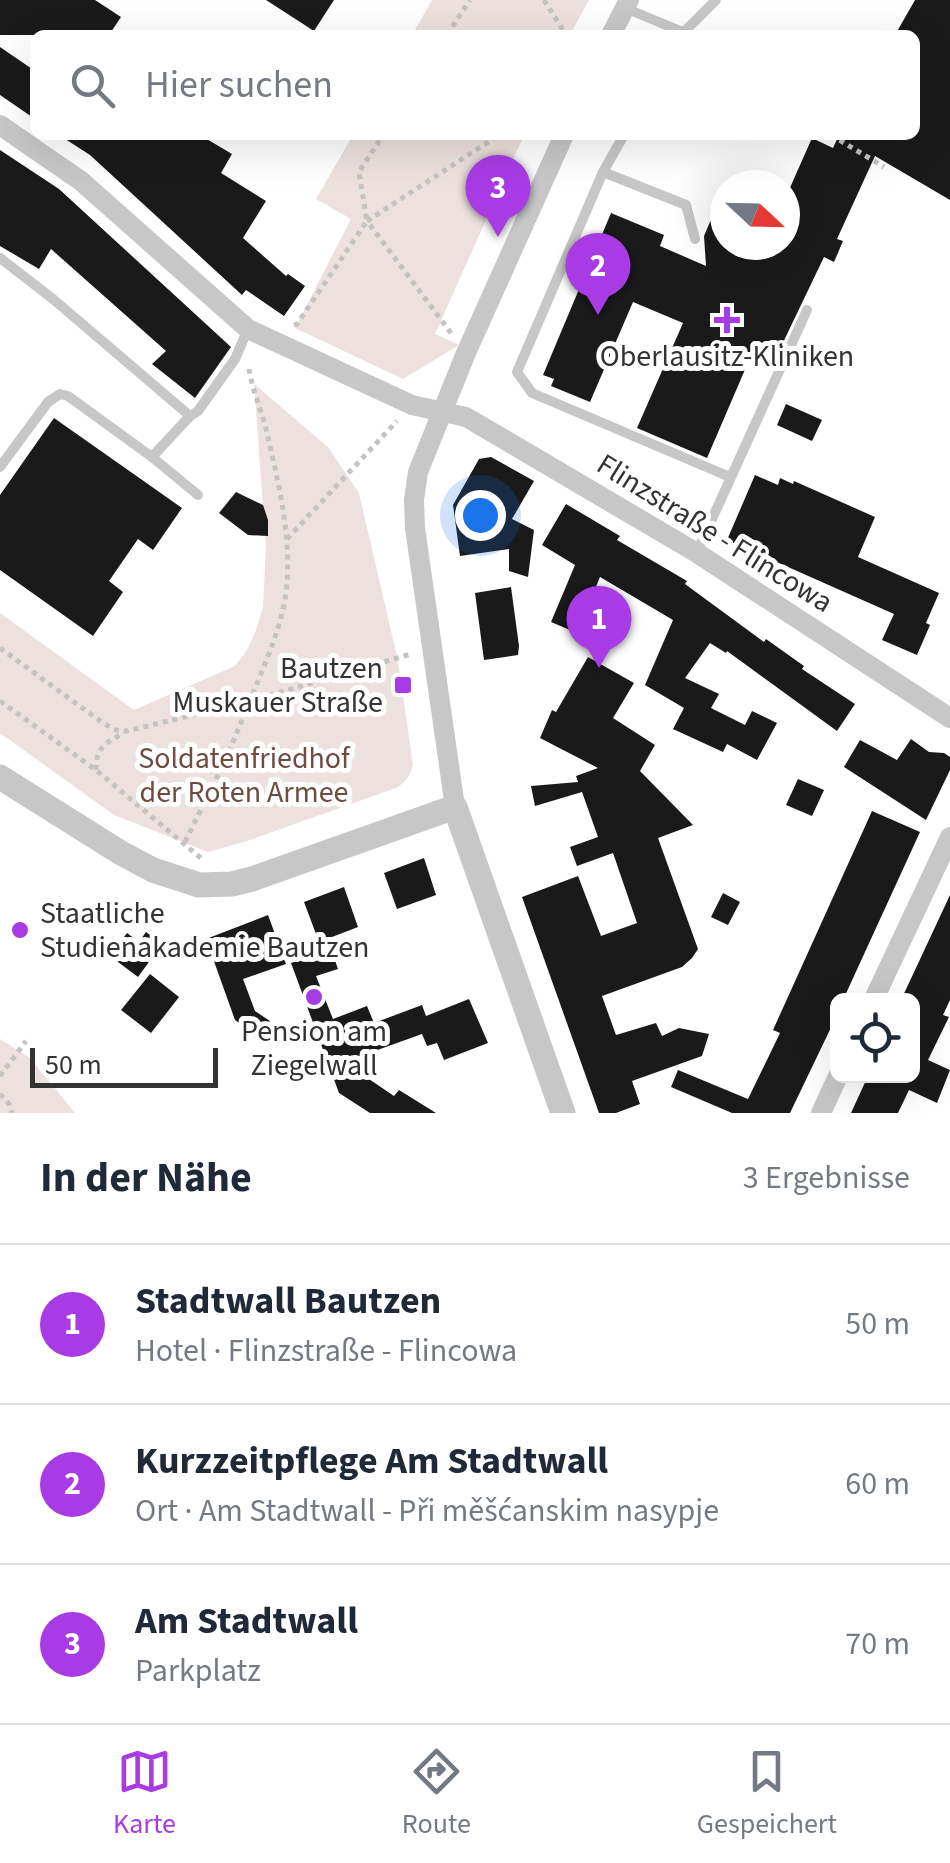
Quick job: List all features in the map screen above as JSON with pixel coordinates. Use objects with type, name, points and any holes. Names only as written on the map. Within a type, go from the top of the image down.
[{"type":"street","points":[[614,30],[627,4]]},
{"type":"street","name":"Flinzstraße - Flincowa","points":[[0,125],[81,181],[248,330],[412,405],[466,417],[696,553],[950,718]]},
{"type":"street","points":[[562,140],[441,412],[418,472],[414,500],[455,807],[562,1113]]},
{"type":"street","points":[[0,777],[121,853],[153,870],[198,885],[252,879],[455,807]]},
{"type":"street","points":[[876,993],[950,837]]},
{"type":"street","points":[[820,1113],[835,1083]]},
{"type":"lane","points":[[686,30],[716,0]]},
{"type":"lane","points":[[627,4],[675,30]]},
{"type":"lane","points":[[621,140],[603,172],[516,372],[532,393],[730,478]]},
{"type":"lane","points":[[603,172],[686,205],[695,238]]},
{"type":"lane","points":[[0,258],[190,416]]},
{"type":"lane","points":[[696,553],[808,310]]},
{"type":"lane","points":[[152,458],[198,411],[235,359],[248,330]]},
{"type":"lane","points":[[0,467],[48,402],[60,394],[68,396],[198,494]]},
{"type":"path","points":[[450,30],[470,0]]},
{"type":"path","points":[[544,0],[563,30]]},
{"type":"path","points":[[380,140],[359,172],[367,221],[466,353]]},
{"type":"path","points":[[0,701],[96,770],[184,844],[225,760],[284,606],[287,540],[268,437],[249,373],[248,330],[298,324],[367,221],[490,140]]},
{"type":"path","points":[[838,140],[884,167]]},
{"type":"path","points":[[287,540],[412,405]]},
{"type":"path","points":[[0,648],[103,723],[126,731],[432,650]]},
{"type":"path","points":[[96,770],[96,756],[101,748],[126,731]]},
{"type":"path","points":[[0,1076],[26,1041]]},
{"type":"path","points":[[0,1094],[12,1113]]},
{"type":"green space","points":[[432,0],[589,0],[573,30],[415,30]]},
{"type":"green space","points":[[350,140],[522,140],[435,334],[459,345],[403,379],[295,328],[351,219],[316,199]]},
{"type":"green space","name":"Soldatenfriedhof der Roten Armee","points":[[254,384],[328,447],[359,493],[398,661],[413,765],[396,788],[208,852],[114,815],[0,733],[0,613],[134,710],[235,666],[246,652],[263,607],[266,546]]},
{"type":"green space","points":[[0,1039],[30,1058],[75,1113],[0,1113]]},
{"type":"building","points":[[0,0],[95,0],[121,17],[112,30],[30,30],[30,35],[0,35]]},
{"type":"building","points":[[266,0],[334,0],[312,30]]},
{"type":"building","points":[[915,0],[950,0],[950,200],[875,156],[837,239],[843,241],[834,262],[824,257],[778,353],[756,344],[707,458],[637,428],[683,323],[633,302],[590,402],[551,386],[554,379],[543,375],[611,213],[664,235],[660,246],[706,266],[704,236],[710,222],[710,260],[800,260],[798,170],[811,140],[833,148],[837,140],[920,140],[920,30],[898,30]]},
{"type":"building","points":[[0,47],[30,68],[30,116],[0,95]]},
{"type":"building","points":[[67,140],[208,140],[232,154],[221,173],[266,201],[243,238],[286,276],[305,286],[284,316],[246,290],[242,295],[90,155]]},
{"type":"building","points":[[0,150],[59,189],[231,347],[195,398],[152,364],[166,351],[51,249],[39,269],[0,246]]},
{"type":"building","points":[[786,404],[822,420],[812,441],[777,425]]},
{"type":"building","points":[[54,418],[182,508],[153,550],[138,539],[109,581],[123,592],[93,636],[0,570],[0,495]]},
{"type":"building","points":[[491,457],[534,481],[512,519],[534,530],[528,577],[509,571],[509,549],[460,556],[453,505],[479,459]]},
{"type":"building","points":[[755,475],[778,485],[780,478],[793,484],[794,481],[875,517],[858,557],[939,593],[917,655],[882,640],[894,614],[727,540]]},
{"type":"building","points":[[236,492],[263,505],[268,536],[248,535],[219,513]]},
{"type":"building","points":[[566,504],[687,581],[685,584],[764,642],[766,639],[855,704],[837,731],[727,651],[710,643],[685,678],[719,694],[711,708],[745,725],[752,711],[777,723],[757,760],[727,744],[723,752],[673,729],[684,708],[645,685],[673,620],[600,577],[577,633],[551,622],[575,565],[542,545]]},
{"type":"building","points":[[511,587],[518,655],[484,660],[475,593]]},
{"type":"building","points":[[588,657],[634,683],[613,718],[655,745],[640,771],[693,825],[658,838],[698,949],[682,967],[602,996],[616,1035],[656,1023],[662,1036],[679,1028],[709,1034],[702,1056],[632,1081],[640,1104],[616,1113],[599,1113],[522,897],[578,876],[601,936],[637,923],[613,853],[577,866],[570,847],[598,837],[582,792],[535,806],[531,786],[578,782],[576,776],[598,768],[540,738],[552,710],[556,712]]},
{"type":"building","points":[[911,739],[929,752],[950,757],[950,770],[926,820],[844,767],[860,740],[897,760]]},
{"type":"building","points":[[798,779],[824,790],[812,816],[786,805]]},
{"type":"building","points":[[872,811],[920,832],[846,993],[830,993],[830,1030],[790,1113],[732,1113],[671,1087],[678,1070],[748,1099],[780,1033],[773,1030]]},
{"type":"building","points":[[424,858],[436,895],[397,909],[384,873]]},
{"type":"building","points":[[344,887],[358,927],[319,942],[304,902]]},
{"type":"building","points":[[723,893],[740,902],[728,925],[711,917]]},
{"type":"building","points":[[950,895],[950,1000],[943,1015],[949,1017],[928,1060],[950,1070],[937,1103],[909,1090],[898,1113],[851,1113],[865,1083],[920,1083],[920,993],[904,993]]},
{"type":"building","points":[[268,915],[286,964],[243,979],[255,1011],[270,1021],[259,1037],[235,1020],[206,939]]},
{"type":"building","points":[[146,932],[162,944],[138,977],[110,956],[127,933],[139,942]]},
{"type":"building","points":[[331,949],[338,969],[316,976],[333,1019],[367,1006],[374,1023],[422,1005],[426,1016],[469,999],[488,1043],[444,1060],[437,1043],[427,1046],[422,1034],[344,1062],[394,1096],[399,1090],[436,1113],[370,1113],[339,1093],[291,963]]},
{"type":"building","points":[[150,974],[179,997],[151,1033],[121,1010]]},
{"type":"place","name":"Am Stadtwall","points":[[498,237]]},
{"type":"place","name":"Kurzzeitpflege Am Stadtwall","points":[[598,315]]},
{"type":"place","name":"Oberlausitz-Kliniken","points":[[727,320]]},
{"type":"place","name":"Stadtwall Bautzen","points":[[599,668]]},
{"type":"place","name":"Bautzen Muskauer Straße","points":[[403,685]]},
{"type":"place","name":"Staatliche Studienakademie Bautzen","points":[[20,930]]},
{"type":"place","name":"Pension am Ziegelwall","points":[[314,997]]}]
